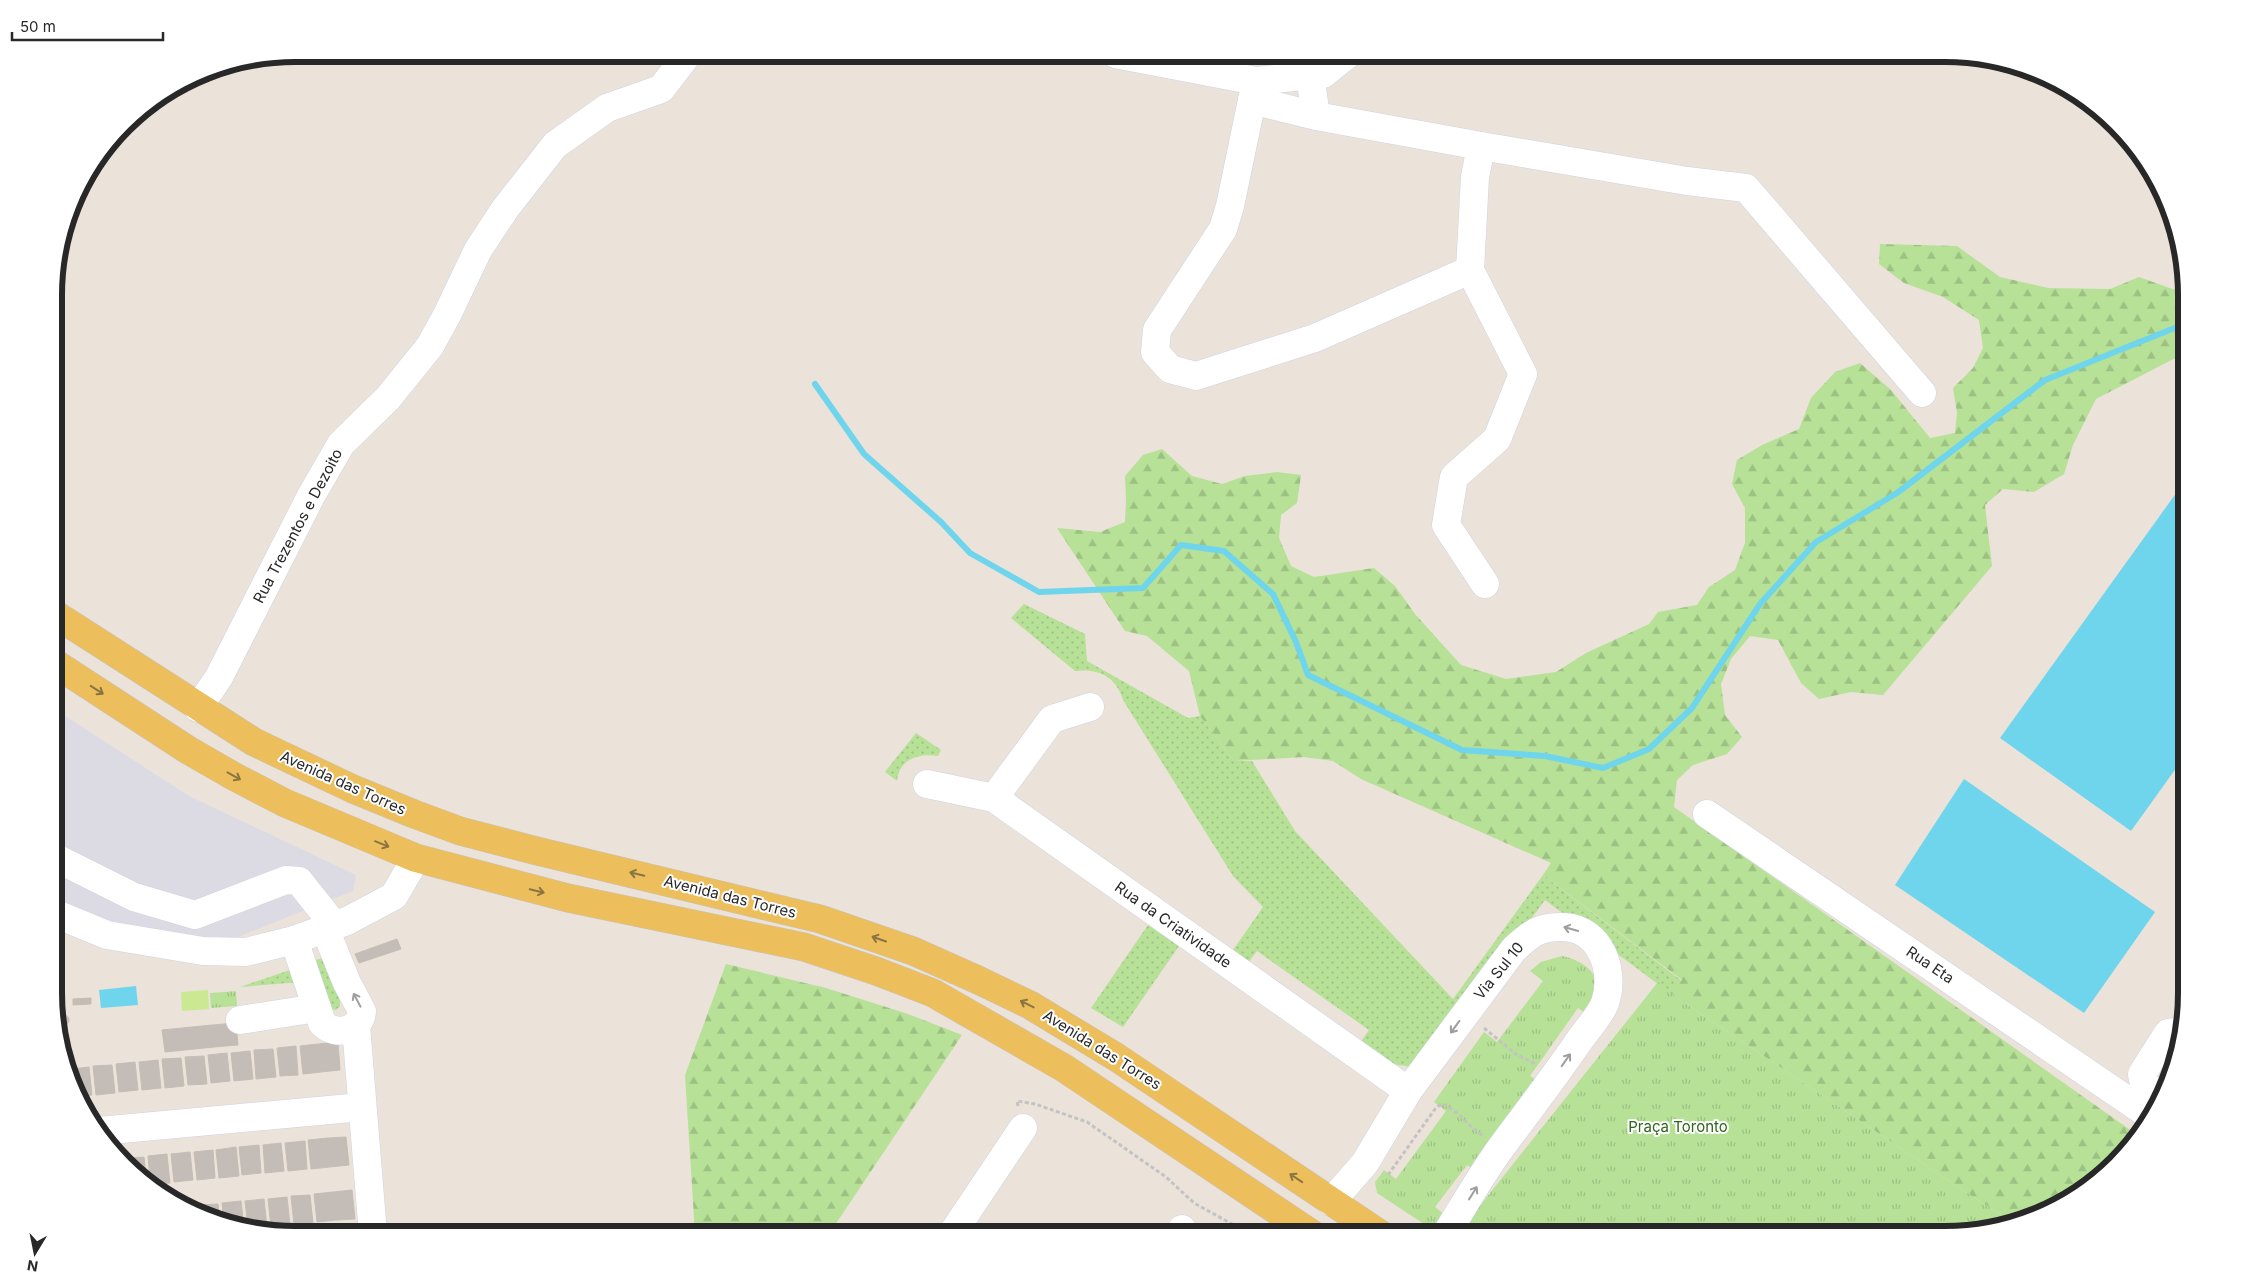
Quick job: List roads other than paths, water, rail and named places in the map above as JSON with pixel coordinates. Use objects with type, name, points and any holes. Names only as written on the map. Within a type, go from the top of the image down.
[{"type":"main road","name":"Avenida das Torres","points":[[62,619],[198,708],[254,742],[353,789],[460,831],[820,919],[914,951],[1030,1005],[1116,1057],[1368,1226]]},
{"type":"main road","name":"Avenida das Torres","points":[[62,668],[188,750],[235,777],[285,803],[416,858],[568,898],[804,947],[876,971],[933,994],[1064,1068],[1300,1226]]},
{"type":"street","name":"Rua Trezentos e Dezoito","points":[[198,708],[219,677],[311,496],[341,444],[388,398],[430,346],[448,316],[478,250],[505,209],[555,146],[607,108],[660,89],[682,62]]},
{"type":"street","points":[[1146,62],[1254,90],[1316,116],[1687,181],[1746,188],[1922,393]]},
{"type":"street","points":[[1254,90],[1310,75],[1323,74],[1338,62]]},
{"type":"street","points":[[1310,75],[1316,116]]},
{"type":"street","points":[[1254,90],[1223,229],[1157,330],[1155,352],[1170,369],[1196,376],[1315,338],[1470,270]]},
{"type":"street","points":[[1481,146],[1475,177],[1470,270],[1522,374],[1497,439],[1454,477],[1446,525],[1485,584]]},
{"type":"street","points":[[994,798],[1052,719],[1090,707]]},
{"type":"street","name":"Rua da Criatividade","points":[[927,784],[994,798],[1408,1091]]},
{"type":"street","name":"Rua Eta","points":[[1707,814],[2145,1112]]},
{"type":"street","points":[[62,916],[107,934],[202,951],[246,952],[294,940],[347,921],[394,896],[416,858]]},
{"type":"street","points":[[62,861],[134,896],[195,915],[286,880],[299,881],[330,927],[347,982],[362,1011],[362,1017],[356,1026],[348,1030],[332,1030],[322,1023],[294,940]]},
{"type":"street","name":"Via Sul 10","points":[[1331,1202],[1365,1163],[1408,1091],[1514,949],[1529,936],[1546,926],[1568,927],[1586,934],[1599,946],[1606,959],[1610,975],[1609,989],[1604,1005],[1557,1074],[1502,1147],[1451,1226]]},
{"type":"street","points":[[240,1020],[316,1008]]},
{"type":"street","points":[[356,1026],[372,1226]]},
{"type":"street","points":[[2156,1094],[2144,1084],[2142,1074],[2168,1033],[2175,1032]]},
{"type":"street","points":[[108,1130],[362,1107]]},
{"type":"street","points":[[957,1226],[1023,1128]]},
{"type":"water","points":[[2178,491],[2178,766],[2131,831],[2000,738]]},
{"type":"water","points":[[1964,779],[2155,912],[2084,1013],[1895,885]]},
{"type":"water","points":[[136,986],[138,1005],[101,1008],[99,990]]},
{"type":"waterway","points":[[815,384],[864,454],[941,522],[970,553],[1039,592],[1143,588],[1181,545],[1224,551],[1273,594],[1296,642],[1308,675],[1462,750],[1545,756],[1603,768],[1649,749],[1692,708],[1760,604],[1816,542],[1897,493],[2045,380],[2178,327]]},
{"type":"park label","name":"Praça Toronto","points":[[1678,1127]]}]
